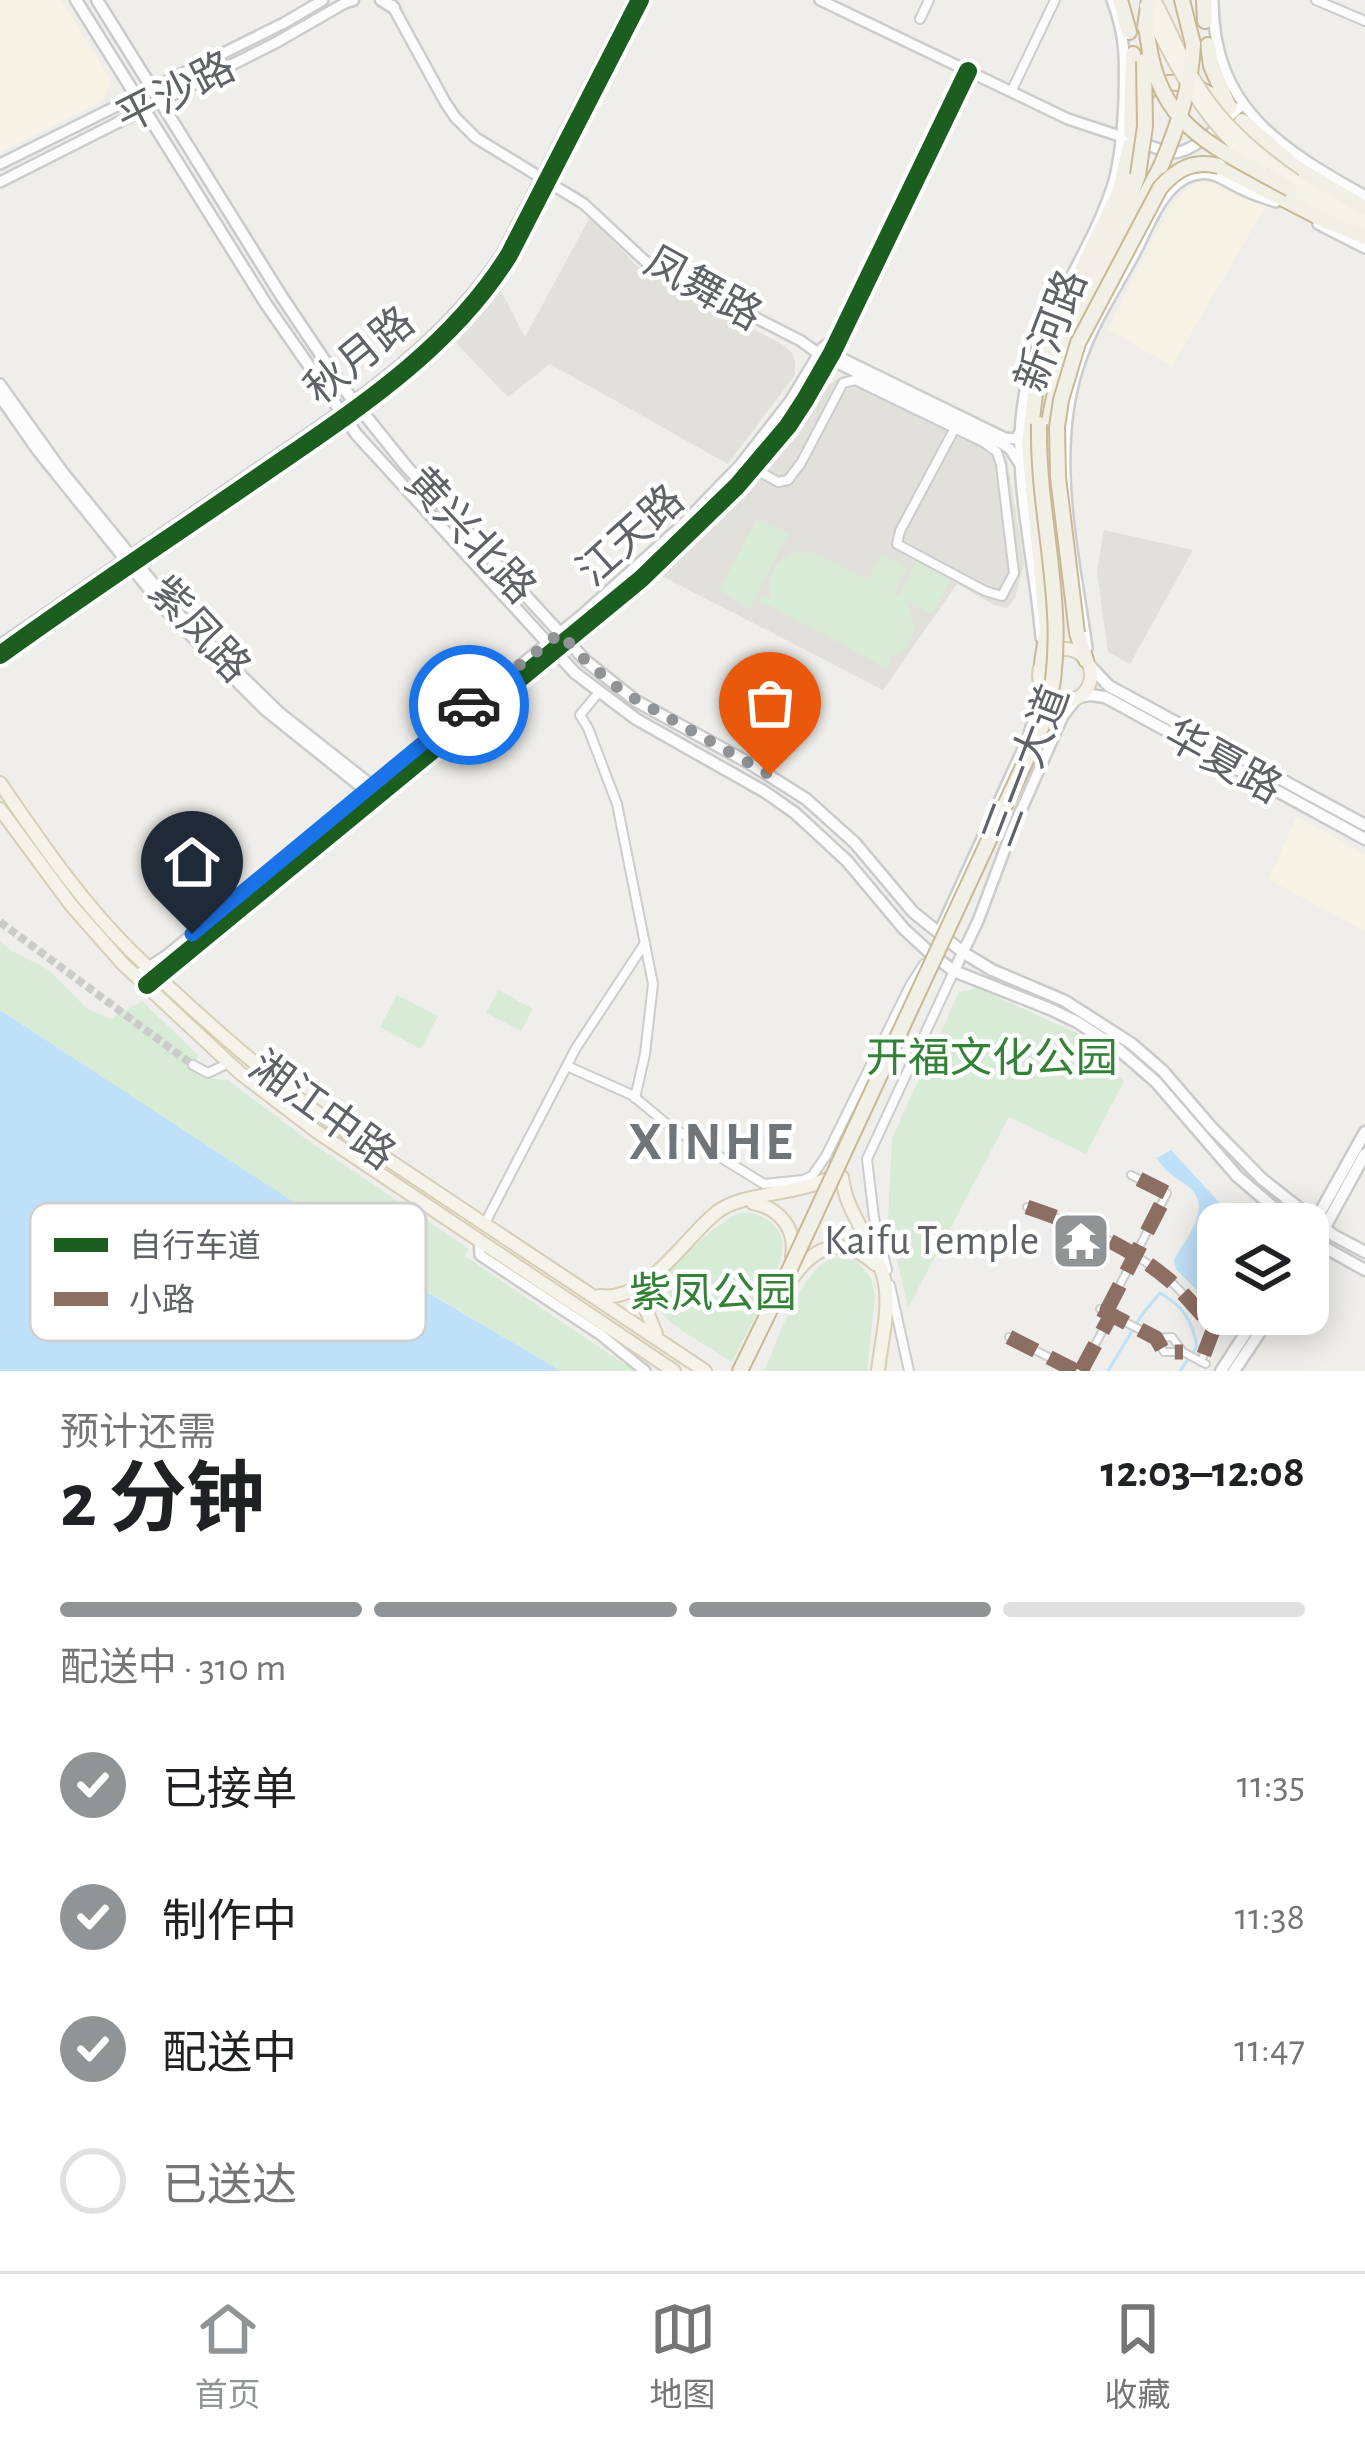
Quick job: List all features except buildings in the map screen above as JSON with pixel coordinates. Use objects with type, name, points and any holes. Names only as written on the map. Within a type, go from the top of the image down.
[{"type":"highway","points":[[1116,0],[1129,32]]},
{"type":"highway","points":[[1148,0],[1151,67],[1185,125],[1214,147],[1293,185]]},
{"type":"highway","points":[[1182,0],[1211,66],[1238,111],[1279,155],[1365,208]]},
{"type":"highway","points":[[1193,0],[1200,44]]},
{"type":"highway","points":[[1204,0],[1205,20]]},
{"type":"highway","name":"三一大道","points":[[745,1371],[1030,775],[1058,703],[1066,627],[1048,463],[1047,405],[1069,317],[1138,175],[1145,126],[1146,22]]},
{"type":"highway","name":"三一大道","points":[[1055,369],[1161,166],[1200,44]]},
{"type":"highway","points":[[1040,670],[1047,630],[1026,431],[1051,336],[1120,190],[1132,53]]},
{"type":"highway","points":[[1128,134],[1137,103],[1150,89],[1172,82],[1202,89],[1238,111]]},
{"type":"highway","points":[[1088,663],[1077,633],[1060,500],[1057,436],[1064,387],[1078,344],[1160,188],[1189,165],[1220,166],[1324,220],[1365,235]]},
{"type":"highway","points":[[1051,336],[1055,369]]},
{"type":"highway","points":[[1055,369],[1078,344]]},
{"type":"highway","points":[[1026,431],[1047,405]]},
{"type":"highway","points":[[1047,405],[1057,436]]},
{"type":"main road","name":"黄兴北路","points":[[76,0],[266,304],[342,414],[392,476],[549,647],[599,692],[656,732],[795,813],[847,860],[904,928],[955,971],[1064,1016],[1117,1048],[1156,1082],[1266,1203]]},
{"type":"main road","name":"黄兴北路","points":[[97,0],[282,297],[356,404],[406,466],[599,673],[636,701],[806,799],[855,843],[913,912],[964,953],[1065,1000],[1132,1044],[1163,1071],[1262,1179],[1292,1203]]},
{"type":"main road","points":[[1148,0],[1183,79],[1211,121],[1240,152],[1365,235]]},
{"type":"main road","points":[[1293,185],[1365,221]]},
{"type":"main road","points":[[1277,202],[1324,220]]},
{"type":"main road","points":[[1076,651],[1088,663],[1090,680],[1078,698],[1056,699],[1045,690],[1040,670],[1051,653],[1076,651]]},
{"type":"main road","name":"华夏路","points":[[1088,663],[1109,686],[1365,825]]},
{"type":"main road","name":"华夏路","points":[[1078,698],[1105,697],[1365,839]]},
{"type":"main road","name":"湘江中路","points":[[0,783],[80,892],[229,1063],[316,1131],[424,1203]]},
{"type":"main road","name":"湘江中路","points":[[0,809],[123,964],[148,975],[300,1100],[705,1371]]},
{"type":"main road","points":[[1329,1206],[1365,1132]]},
{"type":"main road","points":[[1329,1211],[1365,1154]]},
{"type":"main road","points":[[592,1295],[616,1298],[635,1288],[727,1206],[839,1176],[883,1275],[886,1292],[878,1371]]},
{"type":"main road","points":[[740,1203],[766,1206],[787,1224],[794,1242],[791,1274]]},
{"type":"main road","name":"湘江中路","points":[[426,1204],[674,1371]]},
{"type":"main road","name":"黄兴北路","points":[[1329,1230],[1365,1252]]},
{"type":"main road","points":[[791,1274],[812,1255],[842,1247],[863,1254],[883,1275]]},
{"type":"main road","points":[[1329,1249],[1365,1270]]},
{"type":"main road","points":[[655,1273],[645,1307],[658,1339]]},
{"type":"main road","points":[[1221,1371],[1244,1335]]},
{"type":"main road","points":[[1234,1371],[1258,1335]]},
{"type":"street","name":"平沙路","points":[[0,164],[323,0]]},
{"type":"street","name":"秋月路","points":[[0,645],[426,352],[487,287],[509,255],[636,0]]},
{"type":"street","points":[[820,0],[1068,118],[1181,154],[1190,176]]},
{"type":"street","points":[[920,19],[929,0]]},
{"type":"street","points":[[1012,92],[1055,0]]},
{"type":"street","name":"新河路","points":[[930,953],[1040,703],[1040,626],[1021,466],[1025,393],[1036,348],[1105,205],[1128,134],[1125,43],[1116,0]]},
{"type":"street","points":[[1214,0],[1220,56],[1238,111],[1288,150],[1365,196]]},
{"type":"street","points":[[1316,0],[1365,21]]},
{"type":"street","name":"平沙路","points":[[0,182],[350,1]]},
{"type":"street","name":"凤舞路","points":[[388,2],[445,102],[476,138],[600,216],[645,261],[1004,445],[1021,466]]},
{"type":"street","name":"江天路","points":[[825,354],[838,339],[966,70]]},
{"type":"street","name":"江天路","points":[[148,975],[688,536],[753,468],[788,426],[836,338],[966,70]]},
{"type":"street","points":[[1181,154],[1238,111]]},
{"type":"street","points":[[1088,663],[1066,478],[1066,422],[1074,380],[1091,334],[1162,202],[1190,176],[1209,173],[1365,248]]},
{"type":"street","points":[[790,336],[807,355],[809,383],[831,370],[853,371]]},
{"type":"street","points":[[838,339],[845,360]]},
{"type":"street","name":"凤舞路","points":[[825,354],[1005,438],[1015,439],[1026,431]]},
{"type":"street","points":[[753,468],[778,482],[788,480],[849,380],[955,428],[993,448],[1001,464],[1014,573],[1002,596],[897,544],[955,428]]},
{"type":"street","name":"江天路","points":[[563,636],[715,492],[809,383]]},
{"type":"street","name":"紫凤路","points":[[0,384],[129,560]]},
{"type":"street","name":"紫凤路","points":[[0,397],[37,450],[177,612],[263,698],[373,791]]},
{"type":"street","name":"秋月路","points":[[0,655],[129,560]]},
{"type":"street","points":[[599,692],[580,715],[616,804],[653,984],[635,1098]]},
{"type":"street","points":[[910,1371],[874,1218],[867,1160],[964,953],[1064,716],[1078,698]]},
{"type":"street","points":[[484,1223],[567,1066],[646,942]]},
{"type":"street","points":[[567,1066],[635,1098],[668,1125],[764,1184],[803,1180],[819,1168],[930,953]]},
{"type":"street","points":[[193,1065],[208,1073],[229,1063]]},
{"type":"street","points":[[1009,1337],[1079,1371],[1168,1193],[1131,1175]]},
{"type":"street","points":[[1027,1207],[1083,1226],[1133,1255],[1168,1280],[1214,1328],[1202,1362],[1183,1352],[1172,1337],[1156,1338],[1106,1312]]},
{"type":"street","points":[[478,1239],[480,1255],[645,1371]]},
{"type":"street","points":[[598,1319],[618,1351]]},
{"type":"street","points":[[1156,1338],[1165,1352],[1183,1352]]},
{"type":"shaded area","points":[[0,0],[61,0],[110,86],[95,105],[0,152]]},
{"type":"shaded area","points":[[1196,182],[1268,202],[1172,366],[1108,329],[1171,205]]},
{"type":"shaded area","points":[[590,217],[637,266],[792,353],[795,375],[728,464],[550,364],[508,397],[453,340],[498,285],[525,337]]},
{"type":"shaded area","points":[[842,376],[998,448],[1007,458],[1024,564],[1015,598],[1007,608],[957,584],[883,690],[660,575],[774,458],[827,386]]},
{"type":"shaded area","points":[[1104,530],[1193,550],[1130,664],[1108,652],[1097,572]]},
{"type":"shaded area","points":[[1297,817],[1365,854],[1365,931],[1268,879]]},
{"type":"green space","points":[[757,519],[788,534],[750,608],[719,591]]},
{"type":"green space","points":[[796,552],[812,552],[868,580],[882,554],[907,568],[894,593],[898,596],[917,561],[952,578],[932,614],[907,601],[915,629],[907,647],[889,658],[887,668],[759,600],[762,595],[771,599],[773,570]]},
{"type":"green space","points":[[0,942],[49,970],[86,1008],[110,1019],[142,1001],[199,1056],[190,1070],[206,1078],[228,1080],[401,1203],[294,1203],[0,1010]]},
{"type":"green space","name":"开福文化公园","points":[[977,988],[1077,1033],[1124,1081],[1086,1154],[1009,1117],[908,1308],[888,1218],[892,1138],[959,992]]},
{"type":"green space","points":[[498,990],[533,1009],[521,1031],[486,1013]]},
{"type":"green space","points":[[397,995],[438,1016],[421,1049],[380,1027]]},
{"type":"green space","name":"紫凤公园","points":[[740,1213],[772,1223],[783,1245],[774,1279],[732,1362],[665,1317],[658,1297],[661,1283],[674,1266],[709,1233]]},
{"type":"green space","points":[[426,1220],[469,1249],[465,1256],[634,1371],[561,1371],[426,1291]]},
{"type":"green space","name":"紫凤公园","points":[[834,1257],[857,1261],[871,1278],[875,1296],[867,1371],[764,1371],[801,1290]]},
{"type":"water","points":[[0,1010],[295,1203],[30,1203],[30,1341],[426,1341],[426,1292],[561,1371],[0,1371]]},
{"type":"water","points":[[1171,1150],[1220,1203],[1198,1203],[1194,1192],[1157,1158]]},
{"type":"water","points":[[1196,1221],[1197,1291],[1176,1269],[1174,1260]]},
{"type":"waterway","points":[[1108,1371],[1160,1293],[1180,1309],[1195,1337],[1197,1346],[1180,1371]]},
{"type":"tunnel","points":[[0,922],[193,1065]]},
{"type":"marked path","points":[[1106,1312],[1167,1193],[1131,1175]]},
{"type":"marked path","points":[[1027,1207],[1101,1237],[1169,1280],[1214,1328],[1201,1362]]},
{"type":"marked path","points":[[1100,1309],[1156,1338],[1164,1352],[1183,1352]]},
{"type":"marked path","points":[[1081,1371],[1111,1315]]},
{"type":"marked path","points":[[1009,1337],[1076,1371]]},
{"type":"cycle path","points":[[0,655],[366,402],[458,320],[509,255],[640,0]]},
{"type":"cycle path","points":[[147,985],[641,579],[737,486],[788,426],[832,353],[968,71]]},
{"type":"way so far","points":[[469,705],[560,633],[623,692],[770,775]]},
{"type":"place","name":"Kaifu Temple","points":[[1081,1241]]},
{"type":"district","name":"XINHE","points":[[712,1143]]},
{"type":"route","points":[[192,934],[469,705]]}]
